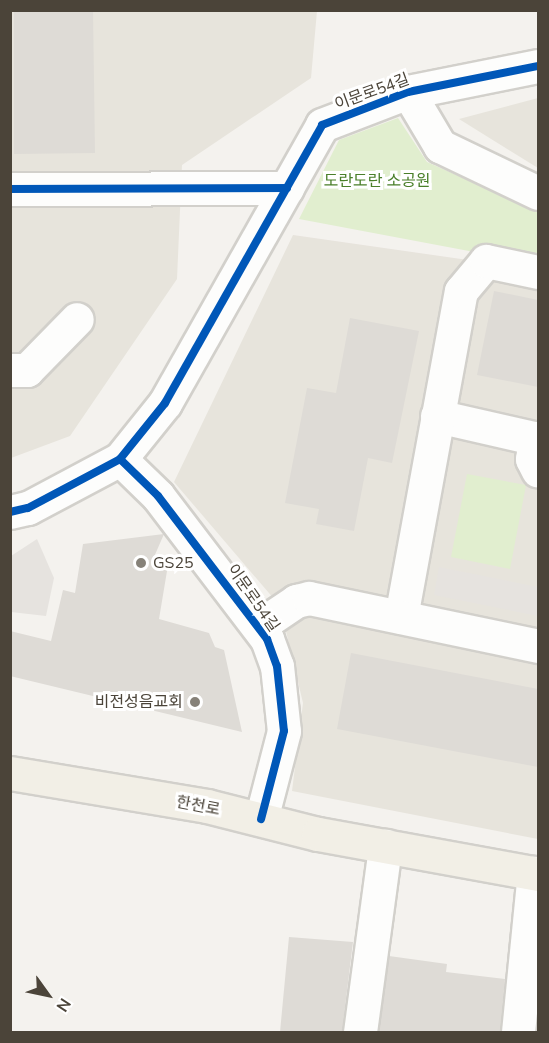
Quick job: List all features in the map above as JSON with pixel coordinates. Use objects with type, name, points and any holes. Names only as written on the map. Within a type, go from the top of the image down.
[{"type":"main road","name":"한천로","points":[[10,773],[536,873]]},
{"type":"street","name":"이문로54길","points":[[261,819],[284,731],[277,666],[259,626],[158,496],[120,459],[165,403],[322,125],[408,92],[538,66]]},
{"type":"street","points":[[408,92],[440,146],[538,193]]},
{"type":"street","points":[[10,189],[287,188]]},
{"type":"street","points":[[401,617],[457,303],[477,268],[486,261],[538,272]]},
{"type":"street","points":[[10,370],[27,370],[77,319]]},
{"type":"street","points":[[437,416],[537,439],[532,459],[538,471]]},
{"type":"street","points":[[10,512],[28,508],[120,459]]},
{"type":"street","points":[[259,626],[296,601],[309,598],[538,646]]},
{"type":"street","points":[[360,1032],[385,846]]},
{"type":"street","points":[[518,1032],[536,873]]},
{"type":"shaded area","points":[[11,11],[317,11],[311,78],[182,165],[177,279],[70,436],[11,458]]},
{"type":"shaded area","points":[[538,98],[538,168],[459,119]]},
{"type":"shaded area","points":[[293,235],[538,270],[538,839],[292,791],[303,703],[280,606],[174,482]]},
{"type":"shaded area","points":[[37,539],[54,578],[46,616],[11,612],[11,556]]},
{"type":"shaded area","points":[[439,567],[538,587],[538,616],[434,595]]},
{"type":"green space","name":"도란도란 소공원","points":[[398,118],[427,162],[538,211],[538,264],[299,219],[339,140]]},
{"type":"green space","points":[[467,474],[526,485],[510,569],[451,557]]},
{"type":"building","points":[[14,10],[93,10],[95,153],[14,154]]},
{"type":"building","points":[[494,291],[538,300],[538,387],[477,375]]},
{"type":"building","points":[[350,318],[419,331],[392,463],[368,458],[354,531],[316,524],[319,509],[285,503],[307,388],[336,393]]},
{"type":"building","points":[[164,534],[154,557],[168,565],[159,619],[209,633],[215,647],[224,650],[242,732],[10,676],[10,631],[51,641],[63,590],[75,593],[83,544]]},
{"type":"building","points":[[351,653],[538,689],[538,767],[337,729]]},
{"type":"building","points":[[289,937],[353,942],[342,1032],[280,1032]]},
{"type":"building","points":[[389,956],[447,964],[446,972],[505,979],[500,1032],[379,1032]]},
{"type":"cycle path","points":[[10,512],[28,508],[120,459],[165,403],[322,125],[408,92],[538,66]]},
{"type":"cycle path","points":[[10,189],[287,188]]},
{"type":"cycle path","points":[[120,459],[158,496],[267,639],[277,666],[284,731],[261,819]]},
{"type":"place","name":"GS25","points":[[141,563]]},
{"type":"place","name":"비전성음교회","points":[[195,702]]}]
